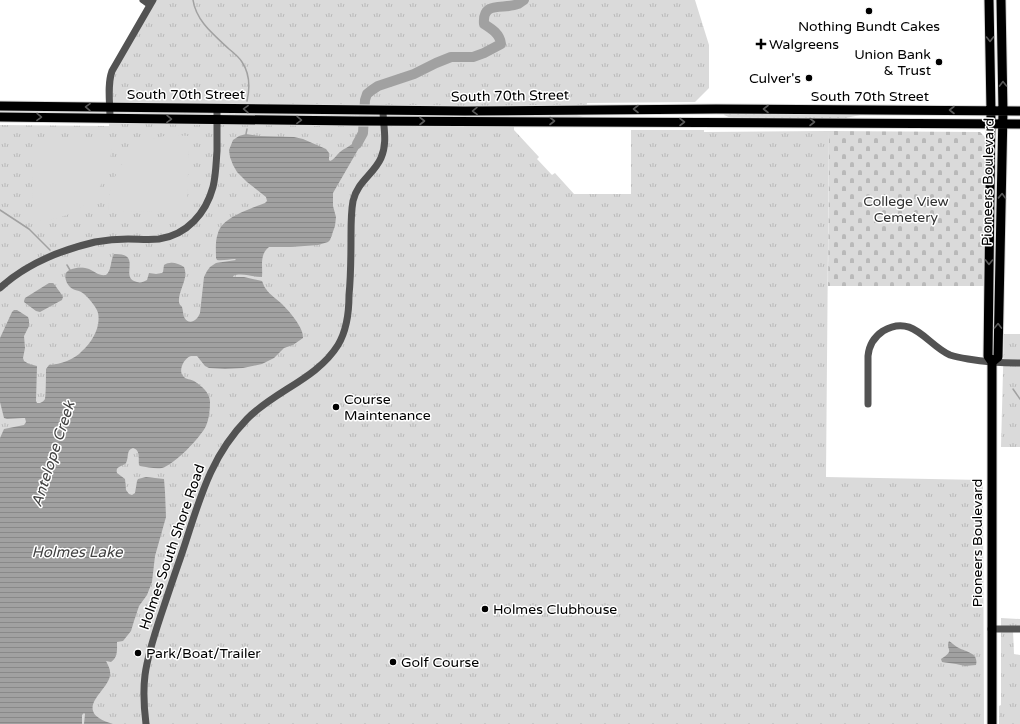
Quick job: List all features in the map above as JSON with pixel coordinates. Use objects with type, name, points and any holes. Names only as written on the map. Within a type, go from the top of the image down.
[{"type":"main road","name":"Pioneers Boulevard","points":[[989,0],[991,123],[988,356],[992,362],[992,724]]},
{"type":"main road","name":"Pioneers Boulevard","points":[[992,362],[998,357],[1004,111],[1001,0]]},
{"type":"main road","name":"South 70th Street","points":[[0,106],[465,111],[724,109],[1020,111]]},
{"type":"main road","name":"South 70th Street","points":[[0,117],[355,121],[1020,124]]},
{"type":"street","points":[[110,118],[110,80],[112,71],[152,2],[143,0]]},
{"type":"street","points":[[0,288],[46,258],[68,250],[109,240],[159,238],[178,232],[192,224],[207,204],[214,183],[218,108]]},
{"type":"street","name":"Holmes South Shore Road","points":[[146,724],[144,700],[145,682],[151,645],[200,498],[213,466],[225,446],[247,419],[272,398],[315,370],[330,356],[343,333],[347,321],[349,300],[354,199],[358,187],[376,167],[381,158],[384,148],[385,131],[383,110]]},
{"type":"street","points":[[385,131],[394,121]]},
{"type":"street","points":[[868,404],[869,350],[871,344],[880,333],[891,327],[910,327],[943,351],[956,357],[992,362],[1020,363]]},
{"type":"street","points":[[991,629],[1020,629]]},
{"type":"green space","points":[[143,0],[695,0],[709,45],[709,88],[695,102],[587,103],[586,109],[514,110],[514,130],[539,157],[537,159],[552,175],[555,173],[574,194],[631,194],[631,130],[704,130],[704,132],[829,131],[826,477],[983,480],[984,724],[0,724],[0,125],[109,126],[111,76],[150,5]]},
{"type":"green space","points":[[725,113],[866,114],[840,119],[731,118],[724,115]]},
{"type":"green space","points":[[573,114],[583,117],[583,119],[446,116]]},
{"type":"green space","name":"College View Cemetery","points":[[829,131],[980,132],[985,137],[984,286],[828,286]]},
{"type":"green space","points":[[173,135],[189,136],[187,210],[183,212],[108,211],[109,197],[113,183],[118,171],[126,160],[135,150],[146,142],[159,137]]},
{"type":"green space","points":[[36,143],[112,143],[106,175],[90,200],[79,209],[50,220],[33,221],[32,146]]},
{"type":"green space","points":[[1004,334],[1020,334],[1020,447],[1001,447]]},
{"type":"green space","points":[[1001,618],[1020,619],[1020,629],[1013,630],[1014,654],[1020,655],[1020,724],[999,724],[999,706],[1001,705]]},
{"type":"water","name":"Holmes Lake","points":[[363,133],[363,141],[333,193],[333,206],[336,217],[335,226],[330,240],[318,245],[269,247],[264,254],[262,261],[262,277],[243,275],[233,276],[262,281],[268,291],[296,320],[303,334],[303,338],[293,345],[284,348],[274,358],[262,364],[243,368],[209,368],[205,366],[197,356],[188,357],[182,364],[181,371],[183,376],[203,387],[210,399],[209,417],[203,431],[186,450],[167,466],[162,468],[151,468],[140,466],[139,455],[136,449],[133,448],[128,452],[126,463],[117,469],[117,473],[125,479],[126,490],[132,495],[135,493],[138,479],[146,477],[164,479],[166,517],[155,556],[152,582],[147,595],[139,606],[131,631],[123,641],[117,642],[117,653],[115,658],[111,662],[106,661],[110,675],[105,686],[94,702],[94,713],[104,721],[113,724],[84,724],[84,713],[82,715],[82,724],[0,724],[0,438],[4,429],[24,425],[26,422],[25,418],[4,418],[0,402],[0,338],[12,312],[17,310],[28,317],[29,320],[29,326],[24,336],[25,348],[23,358],[24,361],[29,364],[37,366],[36,401],[37,403],[40,403],[45,399],[46,369],[49,365],[67,361],[79,354],[92,339],[97,329],[99,318],[96,308],[88,298],[68,284],[65,277],[68,271],[83,268],[106,275],[109,271],[114,254],[123,255],[128,257],[130,276],[132,280],[141,282],[147,280],[149,273],[162,273],[164,265],[166,264],[179,264],[184,267],[185,276],[179,302],[186,320],[190,322],[193,321],[200,313],[204,277],[207,271],[216,263],[236,260],[217,260],[216,258],[216,239],[221,227],[225,222],[237,214],[267,201],[266,197],[247,182],[237,172],[233,165],[229,150],[233,140],[246,134],[294,137],[303,139],[326,149],[329,153],[330,161],[352,144]]},
{"type":"water","points":[[49,283],[54,284],[63,297],[62,300],[40,312],[36,311],[24,302],[25,298]]},
{"type":"water","points":[[949,641],[957,647],[971,653],[975,657],[976,665],[965,666],[942,662],[941,659],[949,652]]},
{"type":"waterway","points":[[193,0],[198,15],[206,27],[241,60],[245,67],[249,81],[247,101]]},
{"type":"waterway","name":"Antelope Creek","points":[[357,144],[363,133],[365,100],[367,94],[378,86],[414,74],[451,57],[473,57],[501,44],[493,30],[484,24],[484,16],[486,12],[495,7],[512,6],[524,0]]},
{"type":"waterway","points":[[246,134],[247,129]]},
{"type":"waterway","points":[[0,210],[29,229],[50,250]]},
{"type":"waterway","points":[[67,265],[70,270]]},
{"type":"waterway","points":[[1013,389],[1020,399]]},
{"type":"place","name":"Nothing Bundt Cakes","points":[[869,11]]},
{"type":"place","name":"Walgreens","points":[[761,44]]},
{"type":"place","name":"Union Bank & Trust","points":[[939,62]]},
{"type":"place","name":"Culver's","points":[[809,78]]},
{"type":"place","name":"Course Maintenance","points":[[336,407]]},
{"type":"place","name":"Holmes Clubhouse","points":[[485,609]]},
{"type":"place","name":"Park/Boat/Trailer","points":[[138,653]]},
{"type":"place","name":"Golf Course","points":[[393,662]]}]
